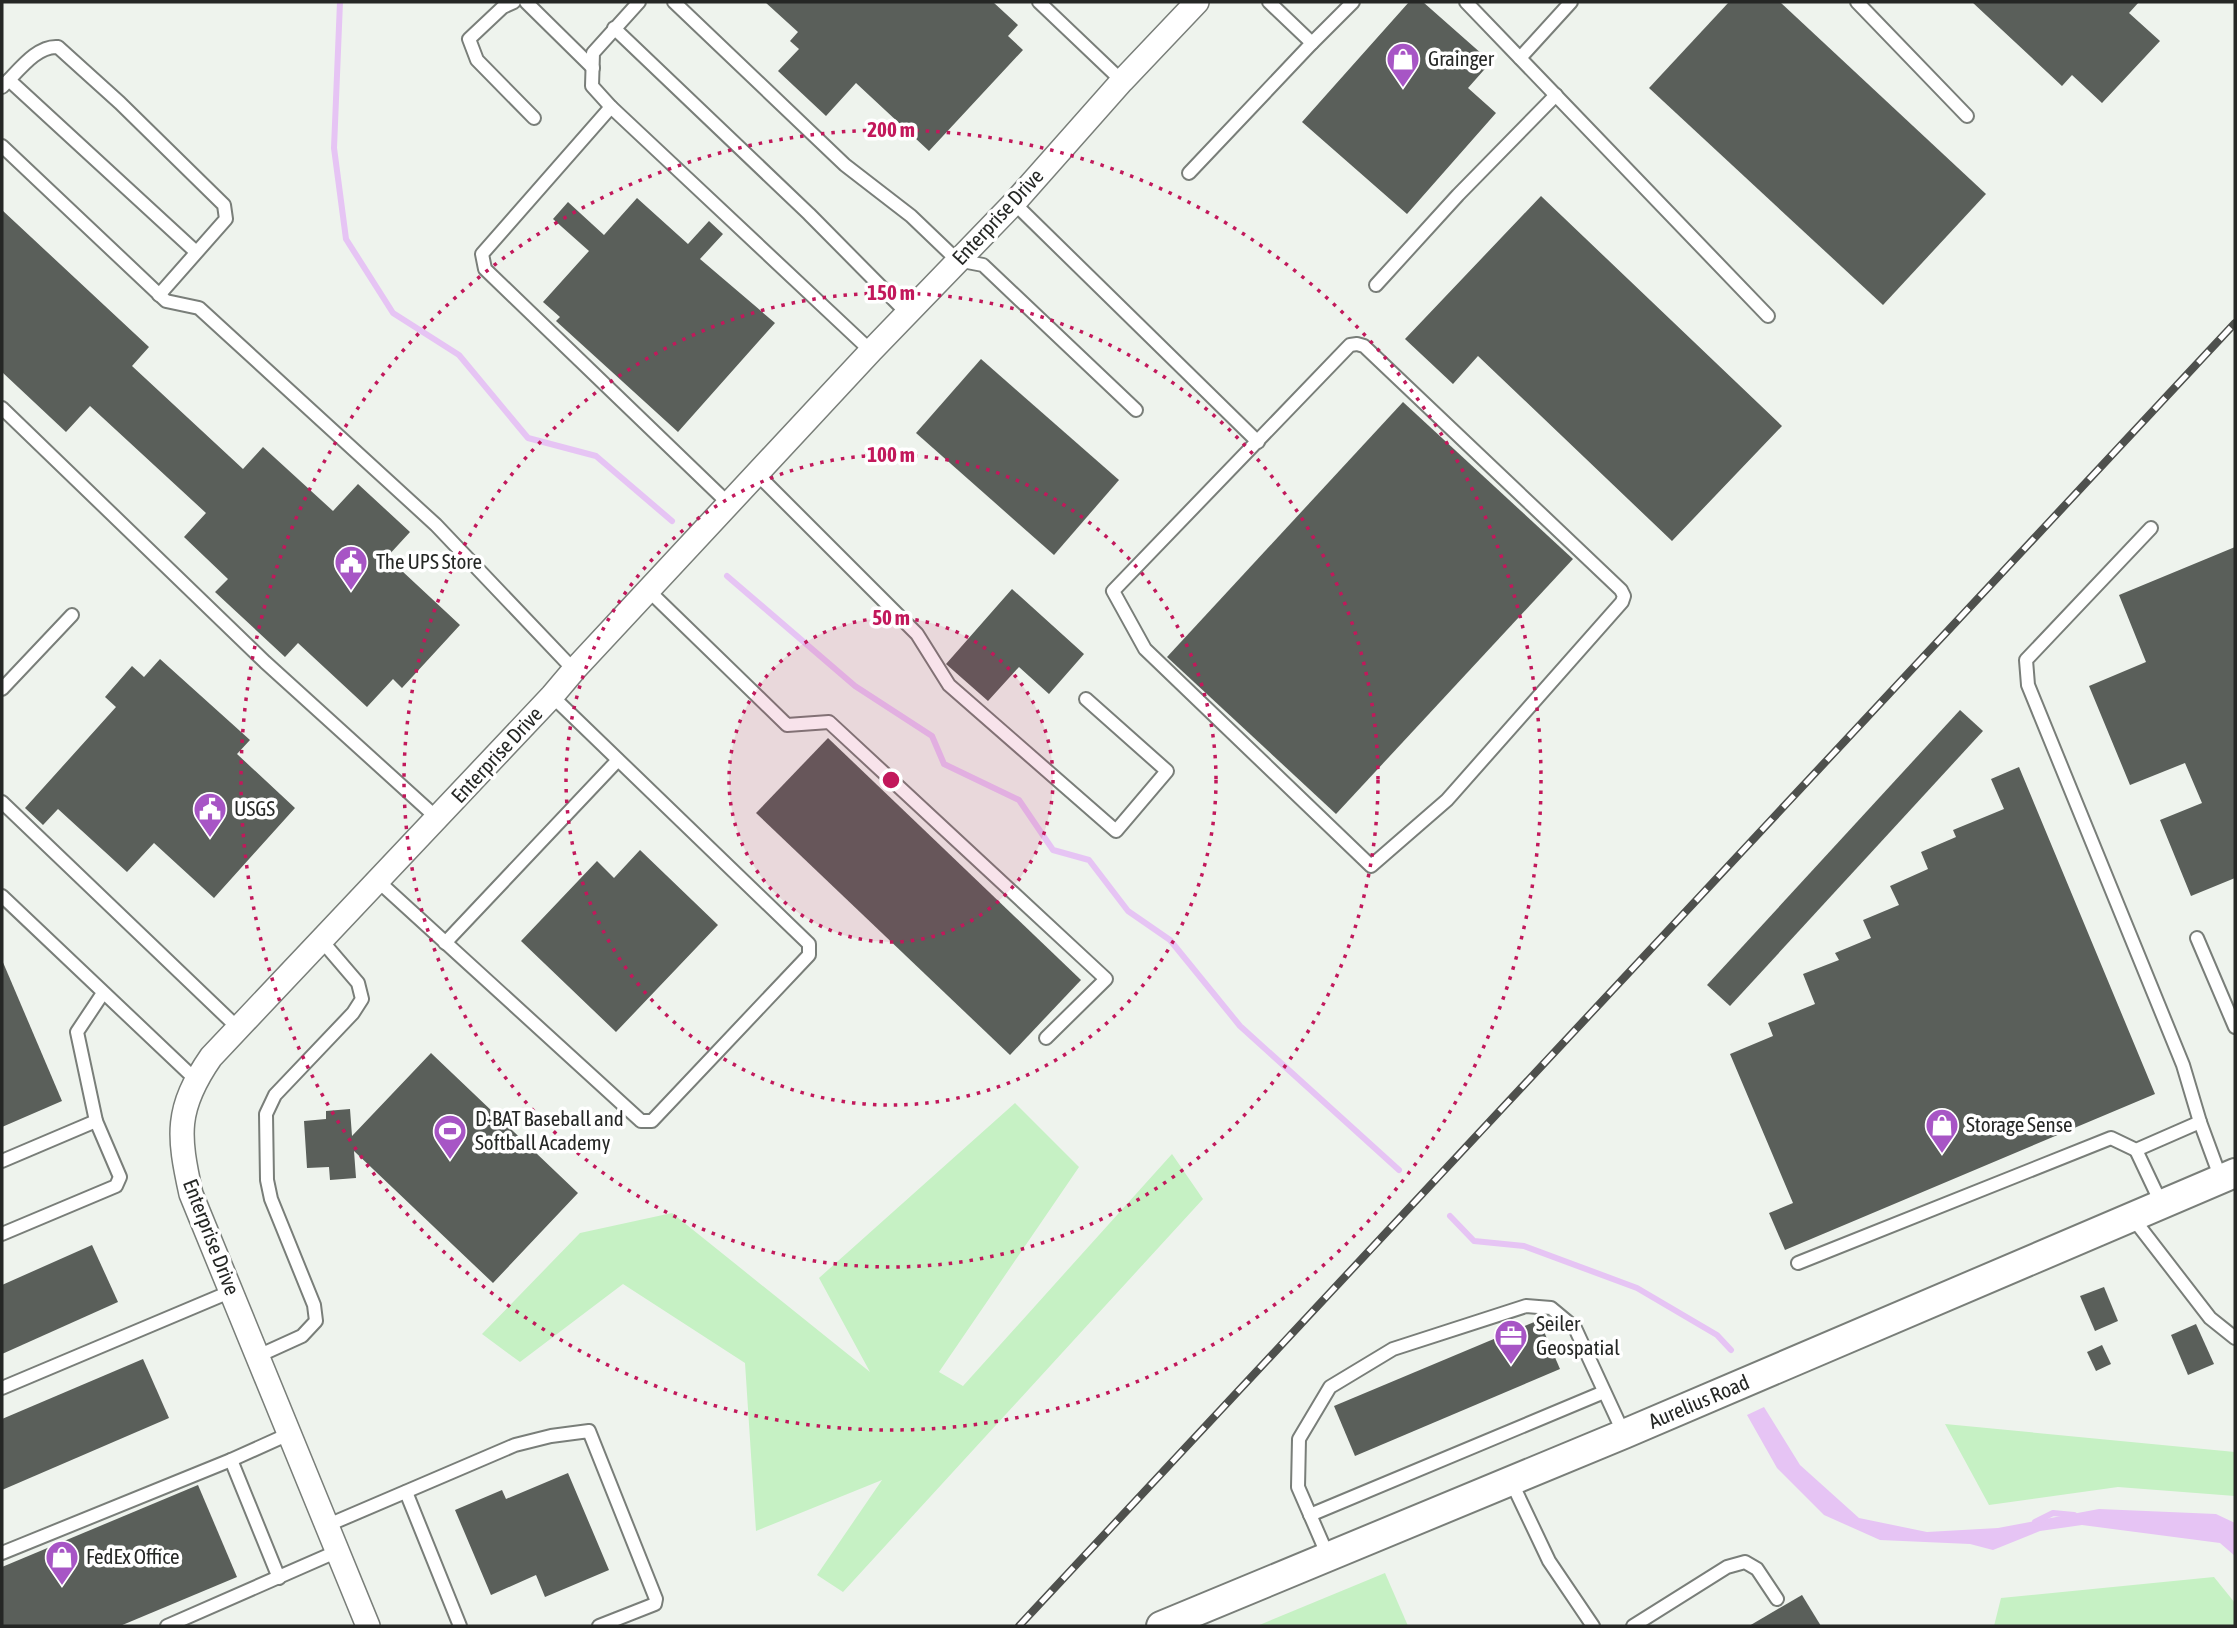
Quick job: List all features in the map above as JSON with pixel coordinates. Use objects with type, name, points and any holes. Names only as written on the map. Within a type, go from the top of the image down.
[{"type":"street","name":"Enterprise Drive","points":[[363,1625],[328,1525],[191,1194],[181,1147],[183,1108],[195,1079],[238,1028],[552,696],[1198,2]]},
{"type":"street","name":"Aurelius Road","points":[[1161,1626],[1624,1434],[2228,1176]]},
{"type":"lane","points":[[514,2],[503,7],[469,39],[477,60],[534,118]]},
{"type":"lane","points":[[527,2],[593,68]]},
{"type":"lane","points":[[639,2],[593,52],[592,86],[611,107],[871,351]]},
{"type":"lane","points":[[674,2],[845,165],[911,216],[957,260],[984,265],[1136,410]]},
{"type":"lane","points":[[1039,2],[1122,81]]},
{"type":"lane","points":[[1269,2],[1312,43]]},
{"type":"lane","points":[[1189,173],[1353,2]]},
{"type":"lane","points":[[1466,2],[1768,316]]},
{"type":"lane","points":[[1520,58],[1571,2]]},
{"type":"lane","points":[[1857,2],[1967,116]]},
{"type":"lane","points":[[614,28],[809,214],[907,313]]},
{"type":"lane","points":[[159,295],[197,252],[226,219],[224,205],[120,103],[58,47],[49,46],[39,52],[5,83],[197,252]]},
{"type":"lane","points":[[1376,285],[1458,195],[1556,95]]},
{"type":"lane","points":[[611,107],[482,254],[485,269],[729,504]]},
{"type":"lane","points":[[2,146],[159,295],[166,301],[199,308],[436,525],[574,670]]},
{"type":"lane","points":[[1013,203],[1258,442]]},
{"type":"lane","points":[[1350,345],[1364,346],[1611,581],[1623,596],[1622,602],[1447,800],[1371,866],[1145,649],[1113,592],[1258,442],[1350,345]]},
{"type":"lane","points":[[2,408],[265,662],[437,818]]},
{"type":"lane","points":[[758,475],[917,634],[949,685],[1116,831],[1167,771],[1086,699]]},
{"type":"lane","points":[[2151,528],[2026,660],[2028,685],[2183,1065],[2200,1122],[2228,1176]]},
{"type":"lane","points":[[648,590],[787,725],[829,722],[1106,979],[1046,1038]]},
{"type":"lane","points":[[2,689],[72,615]]},
{"type":"lane","points":[[378,881],[641,1121],[646,1122],[652,1121],[809,955],[809,944],[552,696]]},
{"type":"lane","points":[[445,943],[618,760]]},
{"type":"lane","points":[[2,802],[238,1028]]},
{"type":"lane","points":[[2,897],[195,1079]]},
{"type":"lane","points":[[2197,938],[2235,1027]]},
{"type":"lane","points":[[258,1356],[302,1336],[316,1321],[314,1305],[271,1199],[267,1180],[266,1114],[275,1095],[353,1013],[362,999],[358,983],[322,941]]},
{"type":"lane","points":[[2,1234],[116,1186],[120,1177],[96,1121],[77,1032],[103,993]]},
{"type":"lane","points":[[2,1161],[96,1121]]},
{"type":"lane","points":[[2136,1150],[2200,1122]]},
{"type":"lane","points":[[1797,1263],[2111,1138],[2136,1150],[2162,1205]]},
{"type":"lane","points":[[2132,1217],[2210,1318],[2235,1338]]},
{"type":"lane","points":[[2,1388],[232,1291]]},
{"type":"lane","points":[[1328,1557],[1298,1487],[1299,1439],[1330,1387],[1393,1349],[1526,1306],[1551,1308],[1575,1328],[1624,1434]]},
{"type":"lane","points":[[1310,1515],[1604,1392]]},
{"type":"lane","points":[[328,1525],[515,1445],[551,1436],[589,1431],[656,1598],[655,1604],[599,1626]]},
{"type":"lane","points":[[2,1553],[291,1433]]},
{"type":"lane","points":[[231,1460],[279,1578]]},
{"type":"lane","points":[[1511,1481],[1549,1561],[1593,1626]]},
{"type":"lane","points":[[406,1492],[460,1626]]},
{"type":"lane","points":[[167,1626],[338,1551]]},
{"type":"lane","points":[[1633,1626],[1727,1567],[1745,1562],[1757,1569],[1777,1599]]},
{"type":"green space","points":[[1015,1103],[1079,1167],[939,1372],[963,1386],[1172,1154],[1203,1199],[843,1592],[817,1575],[882,1480],[756,1531],[745,1363],[623,1284],[520,1362],[482,1334],[580,1233],[672,1213],[870,1372],[819,1278]]},
{"type":"green space","points":[[1945,1424],[2235,1452],[2235,1496],[2118,1487],[1989,1505]]},
{"type":"green space","points":[[1385,1573],[1408,1626],[1257,1626]]},
{"type":"green space","points":[[2214,1577],[2235,1603],[2235,1626],[1994,1626],[2001,1598]]},
{"type":"shaded area","points":[[1764,1407],[1800,1465],[1859,1518],[1927,1532],[1998,1528],[2099,1509],[2216,1514],[2235,1523],[2235,1556],[2220,1543],[2082,1525],[2040,1531],[1993,1550],[1970,1544],[1880,1540],[1824,1515],[1777,1468],[1747,1415]]},
{"type":"building","points":[[765,2],[993,2],[1018,25],[1008,36],[1023,50],[929,151],[856,83],[826,116],[778,71],[799,49],[790,41],[798,32]]},
{"type":"building","points":[[1409,2],[1423,2],[1491,62],[1468,88],[1496,113],[1407,214],[1302,122]]},
{"type":"building","points":[[1729,2],[1780,2],[1986,194],[1883,305],[1649,88]]},
{"type":"building","points":[[1972,2],[2139,2],[2129,13],[2160,41],[2102,103],[2072,75],[2062,86]]},
{"type":"building","points":[[1541,196],[1782,426],[1672,541],[1478,356],[1453,384],[1405,339]]},
{"type":"building","points":[[637,198],[688,244],[709,221],[723,234],[700,259],[775,323],[678,432],[556,321],[560,317],[543,302],[589,251],[553,219],[568,202],[604,235]]},
{"type":"building","points":[[2,210],[149,347],[132,366],[243,469],[263,447],[333,511],[358,484],[410,532],[387,557],[460,625],[402,688],[393,679],[367,707],[298,643],[285,657],[215,592],[228,579],[184,537],[206,513],[90,406],[66,432],[2,372]]},
{"type":"building","points":[[981,359],[1119,480],[1054,555],[916,433]]},
{"type":"building","points":[[1403,402],[1573,559],[1336,814],[1167,657]]},
{"type":"building","points":[[2235,547],[2235,878],[2191,896],[2160,820],[2202,803],[2185,763],[2130,785],[2089,686],[2146,662],[2119,595]]},
{"type":"building","points":[[1012,589],[1084,654],[1049,694],[1019,667],[988,701],[946,664]]},
{"type":"building","points":[[160,659],[250,740],[237,754],[295,808],[214,898],[154,843],[127,872],[58,809],[43,825],[25,808],[116,707],[105,697],[132,666],[144,677]]},
{"type":"building","points":[[1960,710],[1983,731],[1730,1006],[1707,985]]},
{"type":"building","points":[[828,738],[1081,980],[1010,1055],[756,813]]},
{"type":"building","points":[[2019,767],[2155,1094],[1785,1250],[1769,1213],[1793,1203],[1730,1054],[1773,1036],[1768,1023],[1815,1004],[1803,974],[1839,960],[1835,953],[1871,938],[1863,920],[1899,905],[1890,886],[1928,869],[1921,852],[1956,837],[1953,830],[2004,809],[1991,779]]},
{"type":"building","points":[[640,850],[718,925],[616,1032],[521,941],[597,861],[614,878]]},
{"type":"building","points":[[2,960],[62,1101],[2,1127]]},
{"type":"building","points":[[431,1053],[578,1193],[493,1283],[354,1151],[356,1178],[330,1180],[329,1167],[307,1168],[304,1121],[326,1119],[326,1111],[350,1109],[352,1136]]},
{"type":"building","points":[[92,1245],[118,1302],[2,1354],[2,1285]]},
{"type":"building","points":[[2104,1287],[2118,1321],[2095,1331],[2080,1296]]},
{"type":"building","points":[[1539,1320],[1560,1369],[1355,1456],[1334,1406]]},
{"type":"building","points":[[2196,1324],[2214,1364],[2188,1375],[2171,1335]]},
{"type":"building","points":[[2102,1345],[2111,1364],[2096,1371],[2087,1352]]},
{"type":"building","points":[[143,1359],[169,1418],[2,1490],[2,1419]]},
{"type":"building","points":[[568,1473],[609,1570],[545,1597],[536,1575],[491,1595],[455,1510],[502,1490],[506,1499]]},
{"type":"building","points":[[198,1485],[237,1577],[120,1626],[2,1626],[2,1567]]},
{"type":"building","points":[[1802,1595],[1821,1626],[1749,1626]]},
{"type":"waterway","points":[[340,2],[334,148],[346,239],[393,313],[459,355],[528,438],[596,456],[672,521]]},
{"type":"waterway","points":[[727,576],[855,686],[932,736],[944,764],[1019,800],[1053,850],[1089,860],[1128,911],[1170,940],[1240,1026],[1399,1170]]},
{"type":"waterway","points":[[1450,1216],[1474,1241],[1524,1246],[1637,1288],[1717,1335],[1731,1350]]},
{"type":"waterway","points":[[2035,1522],[2053,1513],[2074,1515]]},
{"type":"railway","points":[[1019,1626],[2235,323]]},
{"type":"place","name":"Grainger","points":[[1403,89]]},
{"type":"place","name":"The UPS Store","points":[[351,592]]},
{"type":"place","name":"USGS","points":[[210,839]]},
{"type":"place","name":"Storage Sense","points":[[1942,1155]]},
{"type":"place","name":"D-BAT Baseball and Softball Academy","points":[[450,1161]]},
{"type":"place","name":"Seiler Geospatial","points":[[1511,1366]]},
{"type":"place","name":"FedEx Office","points":[[62,1587]]}]
